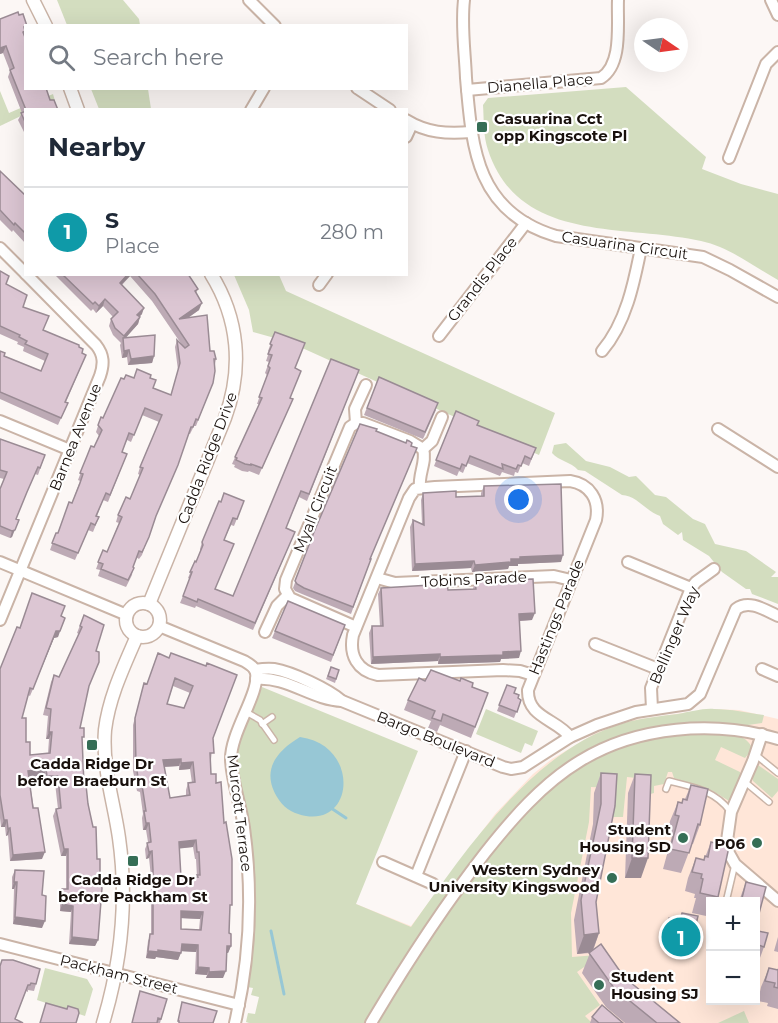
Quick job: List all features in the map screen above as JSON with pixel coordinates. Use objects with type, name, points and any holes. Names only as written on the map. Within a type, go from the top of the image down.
[{"type":"street","points":[[33,0],[45,24]]},
{"type":"street","points":[[249,0],[272,24]]},
{"type":"street","name":"Casuarina Circuit","points":[[464,0],[463,30],[467,90],[475,154],[484,179],[502,202],[526,223],[556,236],[703,257],[778,297]]},
{"type":"street","name":"Dianella Place","points":[[467,90],[597,79],[605,76],[613,68],[616,58],[618,0]]},
{"type":"street","points":[[771,0],[778,15]]},
{"type":"street","points":[[729,158],[766,64],[778,52]]},
{"type":"street","points":[[71,90],[77,108]]},
{"type":"street","points":[[252,108],[263,90]]},
{"type":"street","points":[[360,90],[387,108]]},
{"type":"street","points":[[410,122],[444,133],[471,132]]},
{"type":"street","name":"Grandis Place","points":[[439,336],[526,223]]},
{"type":"street","name":"Barnea Avenue","points":[[0,248],[24,272]]},
{"type":"street","points":[[602,351],[615,335],[622,320],[641,248]]},
{"type":"street","name":"Barnea Avenue","points":[[0,620],[102,371],[102,357],[96,345],[28,276]]},
{"type":"street","name":"Cadda Ridge Drive","points":[[149,604],[225,418],[234,390],[237,362],[233,326],[225,300],[212,276]]},
{"type":"street","points":[[319,285],[326,276]]},
{"type":"street","points":[[366,385],[355,409],[356,423],[363,423],[421,448],[424,458],[419,477],[420,488],[413,491],[409,498],[356,627],[351,644],[353,656],[361,668],[374,675],[509,670],[533,675]]},
{"type":"street","points":[[421,448],[432,441],[442,417]]},
{"type":"street","points":[[0,421],[70,450]]},
{"type":"street","name":"Myall Circuit","points":[[287,596],[286,580],[348,429],[356,423]]},
{"type":"street","points":[[718,429],[778,467]]},
{"type":"street","name":"Hastings Parade","points":[[420,488],[567,481],[582,484],[595,498],[597,513],[595,523],[527,694],[532,707],[541,716],[563,728],[570,737]]},
{"type":"street","points":[[0,562],[128,615]]},
{"type":"street","points":[[628,562],[691,588]]},
{"type":"street","name":"Bellinger Way","points":[[652,709],[650,691],[691,588],[714,569]]},
{"type":"street","name":"Tobins Parade","points":[[376,578],[395,583],[554,576],[571,580]]},
{"type":"street","points":[[265,632],[276,606],[287,596],[356,627]]},
{"type":"street","points":[[149,604],[154,607],[159,616],[159,626],[150,635],[137,636],[129,629],[126,620],[128,615],[136,605],[149,604]]},
{"type":"street","name":"Bargo Boulevard","points":[[256,674],[330,700],[342,701],[502,767],[520,768],[570,737],[615,718],[652,709],[688,704],[699,696],[734,612],[740,606],[749,604],[778,616]]},
{"type":"street","points":[[159,626],[244,661],[256,674]]},
{"type":"street","points":[[103,1023],[116,973],[123,919],[119,838],[105,768],[105,733],[114,690],[137,636]]},
{"type":"street","points":[[595,644],[658,669]]},
{"type":"street","points":[[762,669],[778,676]]},
{"type":"street","name":"Murcott Terrace","points":[[234,1023],[247,951],[249,884],[244,827],[231,753],[256,674]]},
{"type":"street","points":[[371,1023],[407,964],[471,872],[522,810],[562,773],[600,750],[654,734],[726,729],[762,734],[778,739]]},
{"type":"street","points":[[762,734],[745,782],[731,812],[732,825],[726,848],[735,864],[778,901]]},
{"type":"street","points":[[416,876],[466,752]]},
{"type":"street","points":[[383,862],[433,885]]},
{"type":"street","name":"Packham Street","points":[[0,944],[239,1005]]},
{"type":"lane","points":[[245,711],[255,716],[274,740]]},
{"type":"lane","points":[[262,724],[272,717]]},
{"type":"lane","points":[[756,754],[778,773]]},
{"type":"lane","points":[[666,789],[669,781],[707,791],[723,802],[731,812]]},
{"type":"lane","points":[[745,782],[769,802]]},
{"type":"lane","points":[[727,897],[735,864]]},
{"type":"shaded area","name":"Western Sydney University Kingswood","points":[[711,709],[739,710],[778,719],[778,1023],[308,1023],[356,904],[411,926],[495,814],[533,774],[552,759],[594,734],[633,720]]},
{"type":"green space","points":[[57,0],[123,0],[139,19],[140,24],[67,24]]},
{"type":"green space","points":[[626,87],[706,157],[702,169],[741,184],[778,194],[778,280],[731,252],[701,241],[608,230],[549,216],[524,201],[503,180],[485,139],[483,105],[488,98]]},
{"type":"green space","points":[[91,90],[148,90],[151,108],[99,108]]},
{"type":"green space","points":[[0,91],[9,113],[53,94],[55,101],[38,108],[24,108],[24,114],[0,126]]},
{"type":"green space","points":[[234,276],[279,276],[286,291],[555,413],[539,455],[289,342],[253,332],[249,310]]},
{"type":"green space","points":[[566,443],[586,461],[610,467],[629,477],[636,476],[655,495],[666,497],[693,519],[705,524],[715,544],[746,551],[776,572],[771,577],[778,577],[778,604],[752,594],[750,589],[746,589],[722,572],[709,556],[683,540],[682,532],[678,535],[663,524],[660,516],[552,453],[554,445]]},
{"type":"green space","points":[[262,687],[418,751],[356,904],[411,927],[477,837],[503,807],[559,756],[591,736],[631,721],[701,710],[727,710],[764,715],[762,723],[748,725],[696,724],[633,733],[523,802],[366,1023],[249,1023],[246,1022],[248,1013],[255,1014],[259,997],[251,995],[253,988],[247,987],[254,916],[254,881],[251,834],[237,754],[238,744]]},
{"type":"green space","points":[[486,709],[538,731],[532,746],[525,743],[521,753],[476,734]]},
{"type":"green space","points":[[701,734],[736,735],[751,746],[745,758],[721,747],[715,760],[740,772],[741,776],[729,801],[713,791],[674,778],[672,772],[668,772],[664,784],[654,786],[654,793],[647,795],[647,779],[627,777],[623,817],[612,817],[613,788],[591,787],[589,822],[571,913],[572,957],[597,955],[597,958],[577,972],[600,1005],[585,1016],[592,1023],[377,1023],[451,906],[481,865],[513,827],[547,793],[583,765],[621,747],[651,739]]},
{"type":"green space","points":[[758,765],[778,779],[778,791],[772,798],[753,781]]},
{"type":"green space","points":[[45,968],[87,979],[93,989],[85,1016],[37,1000]]},
{"type":"green space","points":[[744,1011],[749,1023],[718,1023]]},
{"type":"water","points":[[300,737],[319,743],[333,754],[341,768],[344,782],[341,797],[334,808],[322,815],[306,816],[291,811],[279,800],[273,790],[271,772],[277,756]]},
{"type":"building","points":[[18,12],[19,15],[23,14],[26,24],[24,24],[23,32],[24,90],[47,90],[50,100],[54,100],[57,108],[25,108],[10,70],[14,68],[6,46],[0,48],[0,19]]},
{"type":"building","points":[[0,171],[24,194],[24,232],[0,210]]},
{"type":"building","points":[[0,271],[9,276],[6,284],[27,295],[23,307],[49,316],[43,330],[79,345],[83,349],[82,353],[86,355],[65,402],[68,403],[61,418],[0,392],[0,351],[5,353],[4,356],[41,371],[48,354],[25,344],[27,341],[19,337],[20,335],[0,326]]},
{"type":"building","points":[[64,276],[126,276],[120,283],[144,308],[137,315],[140,317],[124,336],[115,328],[111,319],[118,312],[105,299],[99,306],[95,302],[93,304]]},
{"type":"building","points":[[139,276],[189,276],[198,289],[195,291],[202,303],[179,319],[207,315],[210,351],[214,351],[216,359],[214,359],[215,371],[213,383],[198,420],[196,419],[191,427],[149,537],[142,552],[139,551],[128,580],[101,569],[103,564],[98,562],[103,550],[107,552],[122,517],[118,515],[126,497],[130,499],[143,468],[140,467],[162,415],[145,408],[134,435],[129,433],[122,452],[127,454],[110,495],[106,493],[96,516],[99,517],[95,525],[91,523],[78,553],[52,543],[69,502],[72,503],[83,474],[80,473],[91,446],[94,447],[102,430],[98,425],[101,417],[103,418],[121,378],[124,379],[126,375],[134,378],[137,369],[151,375],[150,378],[156,380],[153,388],[171,395],[180,363],[177,340],[185,348],[189,345],[155,294]]},
{"type":"building","points":[[275,332],[305,343],[295,368],[301,371],[290,398],[293,399],[262,468],[245,464],[236,460],[235,457],[262,398],[259,397],[270,368],[268,366],[272,355],[268,354]]},
{"type":"building","points":[[155,335],[154,356],[131,359],[129,350],[124,351],[123,338]]},
{"type":"building","points":[[331,359],[359,370],[309,494],[301,491],[286,528],[295,532],[255,623],[198,599],[197,602],[183,596],[192,572],[190,572],[224,493],[244,501],[237,519],[233,518],[224,540],[234,544],[215,589],[233,596]]},
{"type":"building","points":[[379,377],[438,403],[425,432],[367,408]]},
{"type":"building","points":[[456,411],[479,421],[477,425],[536,448],[531,459],[525,456],[521,466],[518,465],[516,469],[502,464],[503,469],[470,456],[466,466],[462,464],[460,469],[436,460]]},
{"type":"building","points":[[360,424],[377,429],[376,431],[406,443],[407,440],[412,443],[411,446],[417,448],[370,559],[353,607],[304,588],[295,581]]},
{"type":"building","points":[[0,439],[45,455],[16,519],[19,520],[15,530],[12,531],[0,526],[0,489],[7,472],[0,470]]},
{"type":"building","points":[[561,484],[563,555],[520,557],[520,559],[511,559],[511,562],[475,565],[474,561],[415,564],[413,520],[424,525],[423,493],[456,491],[456,497],[484,496],[484,486]]},
{"type":"building","points":[[533,579],[535,613],[519,614],[521,651],[503,652],[503,655],[440,657],[440,654],[373,657],[372,626],[383,626],[381,588],[447,584],[448,590],[476,589],[475,580]]},
{"type":"building","points":[[32,593],[65,606],[61,616],[65,618],[60,631],[56,631],[33,689],[30,688],[22,718],[26,718],[26,742],[30,742],[30,755],[50,753],[51,709],[46,708],[54,675],[59,677],[82,627],[80,626],[84,615],[104,625],[96,651],[99,652],[99,662],[89,686],[80,728],[84,728],[84,737],[82,737],[84,785],[86,785],[93,827],[96,827],[97,859],[100,859],[102,888],[98,940],[72,937],[73,906],[62,904],[62,889],[68,889],[68,849],[64,849],[56,809],[61,808],[58,776],[47,776],[46,769],[28,771],[33,808],[38,808],[45,852],[13,855],[10,828],[8,829],[7,820],[4,820],[0,795],[0,669],[17,627],[20,628]]},
{"type":"building","points":[[288,601],[345,625],[333,655],[275,631]]},
{"type":"building","points":[[158,653],[169,658],[171,653],[206,666],[207,663],[237,675],[213,738],[214,753],[210,753],[211,774],[216,774],[216,783],[221,782],[224,823],[226,822],[232,859],[232,905],[230,905],[229,933],[231,934],[231,946],[227,946],[226,971],[209,972],[209,968],[198,967],[198,945],[182,944],[181,953],[148,951],[150,934],[153,934],[152,851],[149,852],[147,843],[151,842],[149,823],[146,823],[142,785],[139,784],[136,764],[135,718],[144,683],[147,684]],"holes":[[[175,678],[193,686],[184,708],[167,704]],[[181,759],[181,763],[193,762],[195,782],[188,783],[190,795],[170,798],[163,760]],[[196,840],[197,852],[199,852],[200,875],[197,875],[198,877],[181,878],[179,842]],[[181,911],[203,912],[201,930],[181,929]]]},
{"type":"building","points":[[331,667],[339,670],[336,679],[328,676]]},
{"type":"building","points":[[431,670],[460,681],[461,678],[473,683],[472,687],[488,693],[475,727],[443,714],[441,721],[432,718],[435,711],[408,700],[419,678],[425,681]]},
{"type":"building","points":[[507,685],[516,688],[514,693],[519,695],[518,698],[521,700],[517,712],[499,705]]},
{"type":"building","points":[[601,773],[617,774],[615,806],[596,902],[599,933],[584,935],[581,900],[601,804]]},
{"type":"building","points":[[635,774],[651,775],[648,858],[632,858]]},
{"type":"building","name":"Student Housing SD","points":[[691,785],[708,789],[700,825],[698,824],[689,853],[670,849],[679,816],[675,815],[678,802],[682,803],[683,799],[687,800]]},
{"type":"building","points":[[711,842],[729,847],[718,897],[700,893],[702,874],[692,872],[696,858],[704,860],[705,856],[708,857]]},
{"type":"building","points":[[15,870],[44,871],[42,895],[46,896],[45,921],[15,917],[17,882],[14,882]]},
{"type":"building","points":[[746,882],[766,887],[760,910],[760,897],[742,897]]},
{"type":"building","points":[[682,913],[698,916],[694,933],[667,927],[669,918],[680,920]]},
{"type":"building","points":[[760,931],[768,933],[764,947],[760,946]]},
{"type":"building","points":[[601,944],[624,977],[680,1023],[657,1023],[614,988],[589,953]]},
{"type":"building","points":[[2,960],[13,960],[40,969],[36,984],[28,985],[15,1019],[23,1023],[0,1023],[0,966]]},
{"type":"building","points":[[769,968],[778,970],[778,988],[774,987],[775,983],[765,981]]},
{"type":"building","points":[[140,991],[167,999],[161,1019],[158,1018],[157,1023],[132,1023]]},
{"type":"building","points":[[182,1002],[217,1011],[213,1023],[179,1023]]},
{"type":"building","points":[[46,1003],[67,1009],[68,1006],[78,1009],[76,1023],[40,1023]]},
{"type":"building","points":[[602,1005],[623,1023],[599,1023],[592,1017]]},
{"type":"waterway","points":[[331,808],[346,818]]},
{"type":"waterway","points":[[271,931],[284,994]]},
{"type":"place","name":"Casuarina Cct opp Kingscote Pl","points":[[482,127]]},
{"type":"place","name":"Cadda Ridge Dr before Braeburn St","points":[[92,745]]},
{"type":"place","name":"Student Housing SD","points":[[683,838]]},
{"type":"place","name":"P06","points":[[757,843]]},
{"type":"place","name":"Cadda Ridge Dr before Packham St","points":[[133,861]]},
{"type":"place","name":"Western Sydney University Kingswood","points":[[612,878]]},
{"type":"place","name":"S","points":[[681,937]]},
{"type":"place","name":"Student Housing SJ","points":[[599,985]]}]
